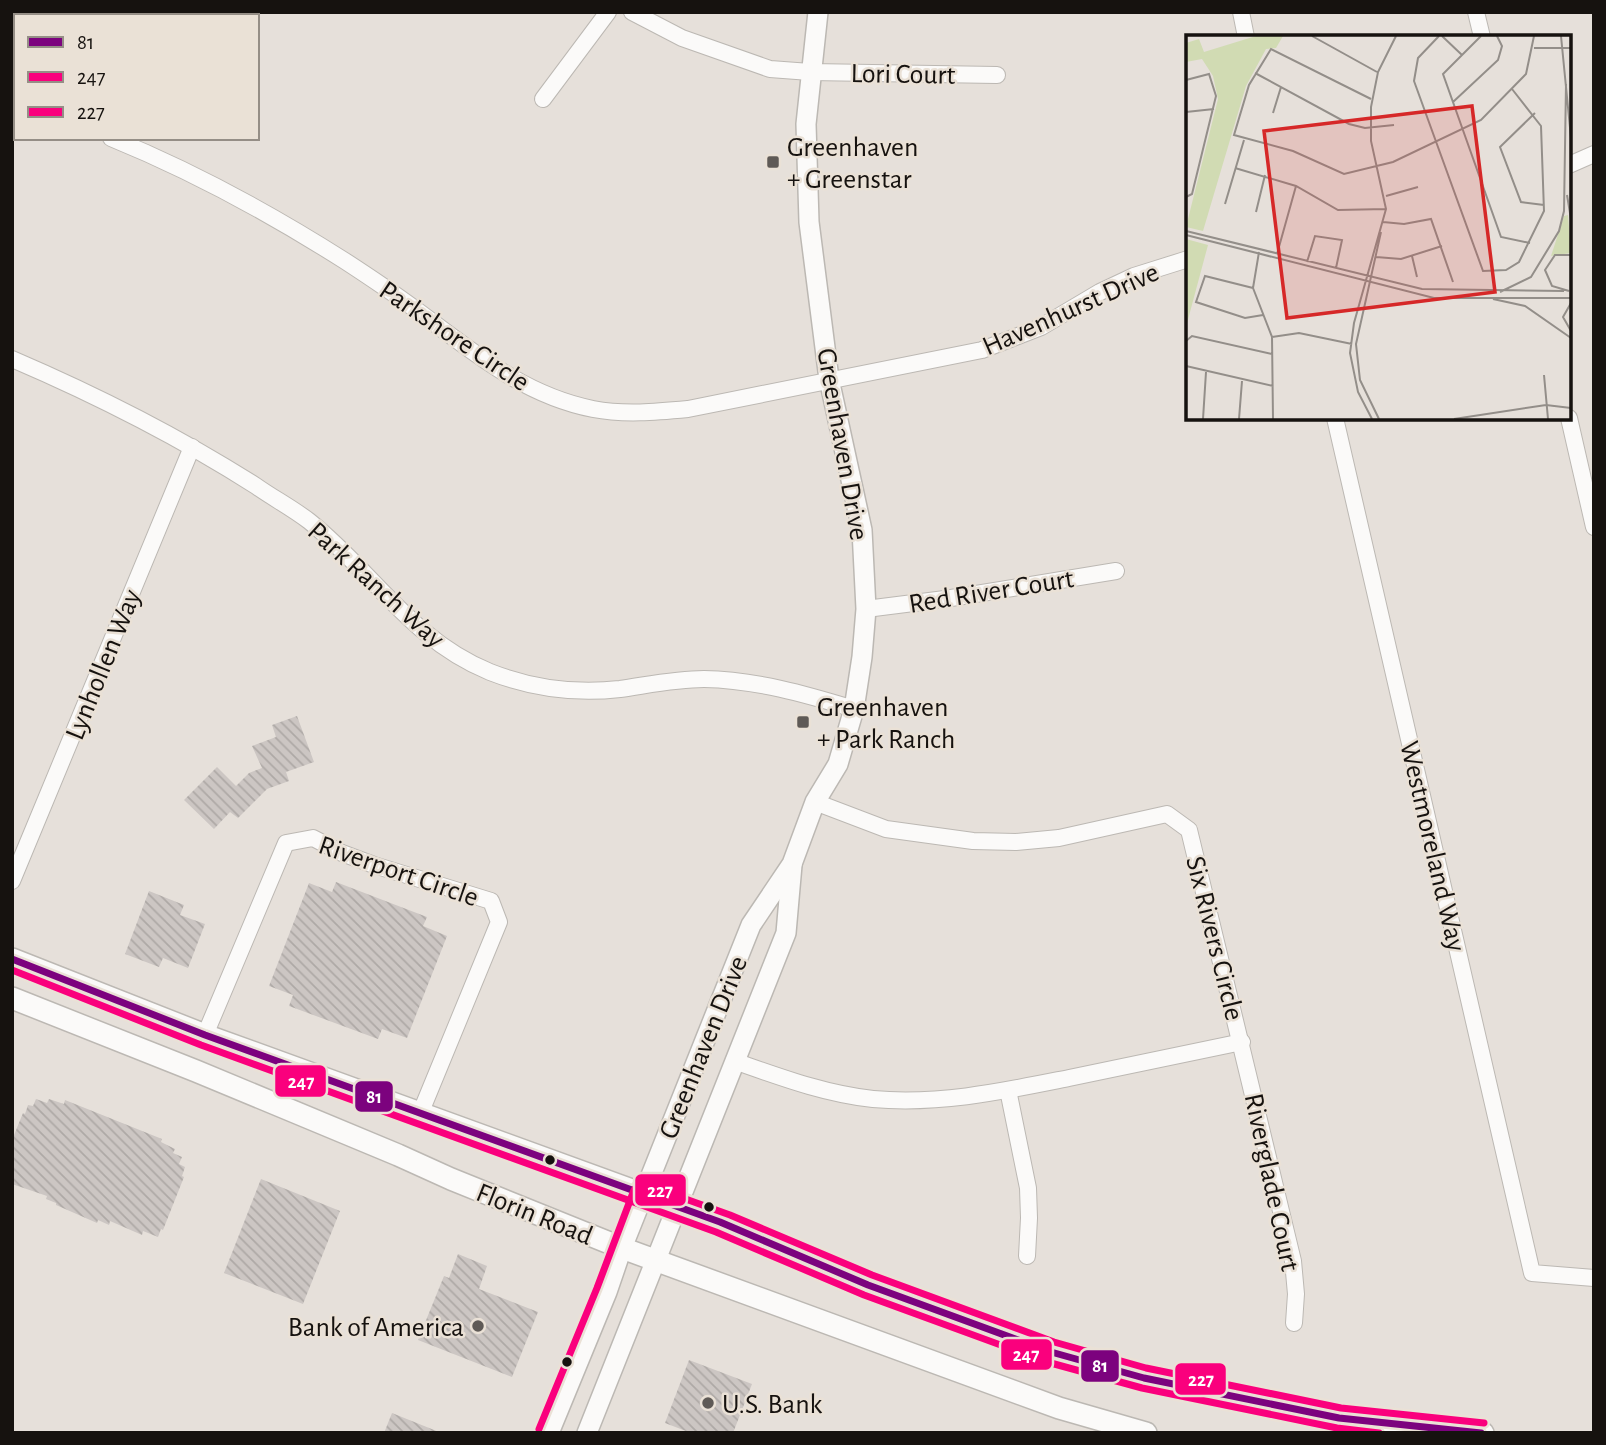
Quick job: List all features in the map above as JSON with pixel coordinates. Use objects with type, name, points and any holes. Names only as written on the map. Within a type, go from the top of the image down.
[{"type":"main road","name":"Florin Road","points":[[12,959],[205,1035],[726,1225],[868,1285],[974,1325],[1077,1360],[1143,1378],[1339,1418],[1483,1433]]},
{"type":"main road","name":"Florin Road","points":[[12,998],[219,1080],[451,1179],[655,1261],[1059,1408],[1146,1433]]},
{"type":"street","points":[[543,99],[608,12]]},
{"type":"street","name":"Lori Court","points":[[632,12],[682,38],[770,69],[997,75]]},
{"type":"street","name":"Greenhaven Drive","points":[[549,1433],[751,925],[792,864],[815,802],[838,764],[854,709],[866,609],[862,530],[829,379],[809,222],[806,173],[806,124],[818,12]]},
{"type":"street","points":[[1241,12],[1246,35]]},
{"type":"street","points":[[1476,12],[1482,35]]},
{"type":"street","name":"Parkshore Circle","points":[[115,140],[272,218],[401,299],[505,375],[533,390],[563,401],[594,409],[656,412],[688,409],[829,379]]},
{"type":"street","points":[[1571,164],[1594,154]]},
{"type":"street","name":"Havenhurst Drive","points":[[829,379],[952,358],[982,350],[1041,327],[1100,292],[1134,276],[1186,259]]},
{"type":"street","name":"Park Ranch Way","points":[[12,359],[192,447],[305,519],[353,560],[393,605],[421,631],[455,654],[489,671],[533,685],[579,690],[617,689],[683,680],[732,681],[773,686],[854,709]]},
{"type":"street","name":"Westmoreland Way","points":[[1335,420],[1532,1273],[1594,1278]]},
{"type":"street","points":[[1569,420],[1594,527]]},
{"type":"street","name":"Lynhollen Way","points":[[12,881],[192,447]]},
{"type":"street","name":"Red River Court","points":[[866,609],[1116,571]]},
{"type":"street","name":"Six Rivers Circle","points":[[734,1061],[831,1092],[871,1099],[919,1102],[959,1099],[1008,1090],[1242,1042],[1189,830],[1167,814],[1059,838],[973,842],[886,829],[815,802]]},
{"type":"street","name":"Riverport Circle","points":[[205,1035],[286,843],[313,838],[341,853],[373,865],[491,901],[499,922],[420,1114]]},
{"type":"street","name":"Greenhaven Drive","points":[[587,1433],[786,933],[792,864]]},
{"type":"street","name":"Riverglade Court","points":[[1242,1042],[1293,1261],[1296,1294],[1294,1323]]},
{"type":"street","points":[[1008,1090],[1028,1188],[1030,1218],[1027,1256]]},
{"type":"building","points":[[297,716],[314,762],[286,772],[289,781],[267,789],[238,818],[230,812],[214,829],[184,800],[217,767],[236,786],[249,773],[262,768],[252,746],[276,737],[272,725]]},
{"type":"building","points":[[336,882],[427,917],[423,926],[447,936],[407,1038],[382,1029],[378,1039],[289,1006],[293,995],[269,986],[309,883],[332,892]]},
{"type":"building","points":[[149,891],[184,905],[180,915],[205,924],[188,968],[163,958],[159,967],[125,954]]},
{"type":"building","points":[[36,1099],[47,1103],[49,1099],[64,1104],[65,1100],[162,1139],[161,1142],[175,1149],[173,1153],[182,1157],[179,1164],[185,1167],[184,1177],[158,1237],[143,1231],[142,1235],[110,1221],[109,1225],[98,1220],[97,1223],[56,1205],[46,1199],[47,1196],[12,1184],[12,1140],[23,1113],[25,1114],[28,1105],[33,1106]]},
{"type":"building","points":[[261,1179],[340,1211],[303,1304],[224,1273]]},
{"type":"building","name":"Bank of America","points":[[458,1254],[487,1266],[479,1289],[538,1312],[512,1377],[418,1340],[444,1276],[449,1278]]},
{"type":"building","name":"U.S. Bank","points":[[689,1360],[752,1384],[733,1433],[691,1433],[665,1423]]},
{"type":"building","points":[[392,1413],[439,1432],[439,1433],[384,1433]]},
{"type":"transit line","name":"81","points":[[12,959],[205,1035],[720,1222],[868,1285],[1051,1352],[1144,1378],[1339,1418],[1481,1433]]},
{"type":"transit line","name":"247","points":[[12,970],[201,1045],[716,1232],[864,1295],[1047,1362],[1142,1388],[1337,1428],[1379,1433]]},
{"type":"transit line","name":"227","points":[[539,1429],[634,1190],[638,1185],[644,1184],[730,1215],[872,1275],[1054,1342],[1146,1368],[1341,1408],[1484,1423]]},
{"type":"place","name":"Greenhaven + Greenstar","points":[[773,162]]},
{"type":"place","name":"Greenhaven + Park Ranch","points":[[803,722]]},
{"type":"place","name":"Bank of America","points":[[478,1326]]},
{"type":"place","name":"U.S. Bank","points":[[708,1403]]}]
